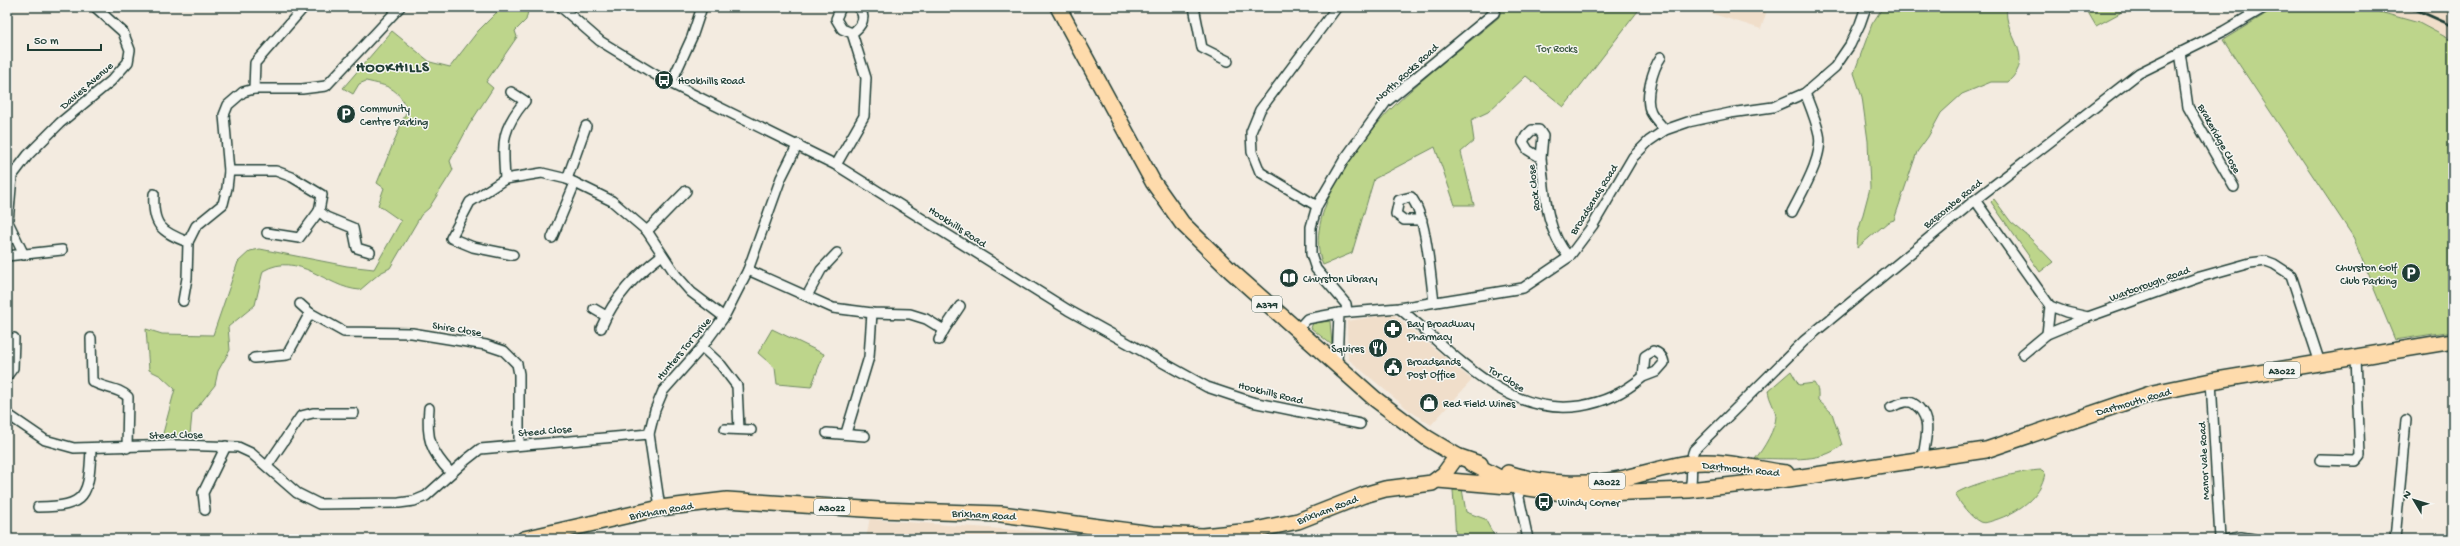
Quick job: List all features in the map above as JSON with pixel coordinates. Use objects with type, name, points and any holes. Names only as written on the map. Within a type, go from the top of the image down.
[{"type":"main road","name":"A379","points":[[1058,7],[1153,182],[1182,223],[1209,251],[1297,330],[1406,424],[1457,456]]},
{"type":"main road","name":"Dartmouth Road","points":[[1518,483],[1570,494],[1689,490],[1986,450],[2153,393],[2211,381],[2453,340]]},
{"type":"main road","points":[[1438,480],[1457,456],[1518,483]]},
{"type":"main road","name":"Dartmouth Road","points":[[1518,483],[1605,481],[1691,463],[1720,463],[1788,473],[1816,474]]},
{"type":"main road","name":"Brixham Road","points":[[524,539],[660,508],[727,500],[879,510],[1002,514],[1152,534],[1203,536],[1252,531],[1298,521],[1364,495],[1438,480],[1518,483]]},
{"type":"street","name":"Davies Avenue","points":[[24,255],[8,222],[9,179],[28,155],[60,123],[111,81],[128,62],[130,50],[123,32],[95,7]]},
{"type":"street","points":[[254,89],[254,63],[304,7]]},
{"type":"street","points":[[183,301],[187,278],[188,242],[196,226],[222,204],[227,188],[229,171],[224,115],[236,97],[243,92],[254,89],[302,89],[326,86],[400,7]]},
{"type":"street","name":"Hookhills Road","points":[[561,7],[600,41],[671,83],[798,144],[836,165],[1068,310],[1207,386],[1252,402],[1360,424]]},
{"type":"street","points":[[671,83],[692,37],[702,7]]},
{"type":"street","points":[[841,7],[836,19],[842,29],[852,33]]},
{"type":"street","points":[[852,33],[860,27],[863,17],[861,10],[856,7]]},
{"type":"street","points":[[1194,7],[1202,48],[1228,61]]},
{"type":"street","points":[[1317,206],[1260,172],[1252,152],[1251,132],[1260,110],[1337,7]]},
{"type":"street","name":"North Rocks Road","points":[[1343,313],[1346,304],[1316,269],[1311,254],[1311,227],[1317,206],[1344,160],[1386,102],[1494,13],[1496,7]]},
{"type":"street","name":"Broadsands Road","points":[[1297,330],[1307,319],[1343,313],[1399,308],[1522,288],[1569,257],[1593,225],[1633,157],[1665,130],[1707,118],[1773,107],[1805,93],[1834,67],[1853,38],[1866,7]]},
{"type":"street","name":"Bascombe Road","points":[[1691,463],[1694,450],[1804,341],[1974,200],[2139,73],[2224,31],[2265,7]]},
{"type":"street","points":[[836,165],[864,116],[866,78],[852,33]]},
{"type":"street","name":"Brakeridge Close","points":[[2180,52],[2188,107],[2234,187]]},
{"type":"street","points":[[1661,58],[1654,67],[1649,94],[1650,111],[1665,130]]},
{"type":"street","points":[[504,180],[502,146],[512,117],[525,101],[511,92]]},
{"type":"street","points":[[1792,212],[1810,175],[1817,154],[1819,135],[1805,93]]},
{"type":"street","points":[[552,238],[571,181],[586,126]]},
{"type":"street","name":"Hunters Tor Drive","points":[[660,508],[649,434],[663,391],[702,348],[724,317],[748,270],[781,178],[798,144]]},
{"type":"street","name":"Rock Close","points":[[1541,158],[1548,214],[1559,246],[1569,257]]},
{"type":"street","points":[[229,171],[276,171],[292,178],[322,196],[319,211],[299,238],[267,233]]},
{"type":"street","points":[[513,255],[473,247],[451,238],[470,202],[504,180],[542,173],[571,181],[612,200],[647,231],[662,255],[691,292],[724,317]]},
{"type":"street","points":[[647,231],[686,191]]},
{"type":"street","points":[[154,194],[153,206],[157,224],[169,235],[188,242]]},
{"type":"street","points":[[1974,200],[2050,306],[2066,312],[2088,317]]},
{"type":"street","points":[[319,211],[326,217],[353,228],[356,248],[370,252]]},
{"type":"street","points":[[1422,220],[1434,302]]},
{"type":"street","points":[[7,256],[62,250]]},
{"type":"street","points":[[807,296],[821,270],[837,253]]},
{"type":"street","points":[[601,328],[606,316],[634,277],[662,255]]},
{"type":"street","name":"Warborough Road","points":[[2023,354],[2047,334],[2088,317],[2200,277],[2250,262],[2266,262],[2274,264],[2291,275],[2320,363]]},
{"type":"street","points":[[748,270],[833,308],[872,313],[910,314],[944,330]]},
{"type":"street","name":"Shire Close","points":[[300,304],[310,313],[344,332],[412,332],[486,345],[504,351],[517,364],[519,374],[519,444]]},
{"type":"street","points":[[939,340],[960,306]]},
{"type":"street","points":[[2047,334],[2050,306]]},
{"type":"street","name":"Tor Close","points":[[1399,308],[1485,381],[1522,401],[1566,408],[1591,404],[1627,390],[1642,377]]},
{"type":"street","points":[[594,309],[606,316]]},
{"type":"street","points":[[254,358],[287,355],[310,313]]},
{"type":"street","points":[[846,434],[869,357],[872,313]]},
{"type":"street","points":[[1337,363],[1343,313]]},
{"type":"street","points":[[7,376],[13,368],[14,338]]},
{"type":"street","points":[[91,338],[92,381],[99,386],[121,390],[128,397],[127,448]]},
{"type":"street","points":[[702,348],[721,365],[737,386],[739,429]]},
{"type":"street","points":[[2320,460],[2356,461],[2360,456],[2356,357]]},
{"type":"street","name":"Manor Vale Road","points":[[2211,381],[2220,539]]},
{"type":"street","points":[[1891,407],[1908,401],[1913,402],[1922,412],[1927,424],[1928,434],[1923,459]]},
{"type":"street","points":[[429,408],[428,431],[430,445],[437,458],[451,473]]},
{"type":"street","points":[[267,466],[301,416],[313,413],[354,413]]},
{"type":"street","name":"Steed Close","points":[[7,414],[52,444],[74,448],[238,447],[251,453],[297,493],[319,504],[400,503],[414,501],[426,496],[480,449],[519,444],[649,434]]},
{"type":"street","points":[[2395,539],[2406,420]]},
{"type":"street","points":[[725,429],[751,430]]},
{"type":"street","points":[[827,433],[865,436]]},
{"type":"street","points":[[205,510],[203,493],[226,446]]},
{"type":"street","points":[[38,507],[62,507],[72,504],[83,493],[89,478],[91,449]]},
{"type":"street","points":[[1689,490],[1692,482],[1691,463]]},
{"type":"street","points":[[1518,483],[1518,493],[1528,539]]},
{"type":"street","points":[[2229,539],[2242,537],[2253,539]]},
{"type":"shaded area","points":[[1691,7],[1768,7],[1761,29]]},
{"type":"shaded area","points":[[2362,7],[2453,7],[2453,41],[2419,23]]},
{"type":"shaded area","points":[[1393,314],[1472,380],[1431,425],[1410,411],[1348,359],[1347,321]]},
{"type":"shaded area","points":[[870,517],[879,520],[1142,539],[866,539]]},
{"type":"green space","points":[[502,7],[529,7],[526,20],[515,31],[517,37],[486,82],[493,88],[469,125],[450,161],[453,170],[429,208],[421,215],[390,268],[380,273],[360,290],[348,288],[301,267],[289,265],[276,266],[263,271],[255,305],[228,327],[230,350],[218,371],[215,385],[192,414],[190,435],[162,437],[175,389],[161,376],[149,370],[146,329],[162,334],[213,335],[238,262],[250,251],[260,249],[347,266],[374,269],[401,221],[378,205],[384,188],[377,183],[407,110],[400,96],[386,86],[366,81],[359,84],[353,94],[343,88],[392,31],[430,62],[450,67],[478,31]]},
{"type":"green space","name":"Tor Rocks","points":[[1502,7],[1641,7],[1564,107],[1526,76],[1488,112],[1471,120],[1474,141],[1461,152],[1474,205],[1455,205],[1435,147],[1374,179],[1352,253],[1323,265],[1318,246],[1320,224],[1327,202],[1337,180],[1351,159],[1365,139],[1393,107],[1432,72],[1499,17]]},
{"type":"green space","points":[[1883,7],[2007,7],[2009,27],[2020,54],[2020,63],[2016,72],[2008,82],[1991,82],[1962,94],[1941,113],[1928,137],[1917,152],[1894,220],[1888,222],[1857,248],[1858,233],[1870,188],[1868,141],[1862,97],[1854,73],[1872,24]]},
{"type":"green space","points":[[2085,7],[2124,7],[2120,13],[2096,26]]},
{"type":"green space","points":[[2277,7],[2362,7],[2419,23],[2453,41],[2453,331],[2395,340],[2352,235],[2223,40]]},
{"type":"green space","points":[[1994,199],[2011,222],[2029,237],[2053,262],[2040,272],[1991,202]]},
{"type":"green space","points":[[1330,321],[1332,345],[1311,328],[1313,323]]},
{"type":"green space","points":[[772,329],[824,354],[811,387],[777,384],[775,368],[758,353]]},
{"type":"green space","points":[[1791,371],[1799,385],[1814,383],[1818,393],[1818,400],[1832,413],[1842,445],[1833,451],[1812,458],[1755,459],[1762,450],[1774,427],[1776,416],[1768,391]]},
{"type":"green space","points":[[2042,470],[2045,473],[2043,482],[2027,503],[2012,513],[1990,522],[1982,523],[1976,520],[1966,510],[1955,494],[1972,486],[1997,478],[2023,472]]},
{"type":"green space","points":[[1462,489],[1466,512],[1485,519],[1496,539],[1456,539],[1453,490]]},
{"type":"railway","points":[[2410,7],[2453,26]]},
{"type":"place","name":"Hookhills Road","points":[[664,80]]},
{"type":"place","name":"Community Centre Parking","points":[[346,114]]},
{"type":"place","name":"Churston Golf Club Parking","points":[[2411,273]]},
{"type":"place","name":"Churston Library","points":[[1289,278]]},
{"type":"place","name":"Bay Broadway Pharmacy","points":[[1393,329]]},
{"type":"place","name":"Squires","points":[[1378,348]]},
{"type":"place","name":"Broadsands Post Office","points":[[1393,367]]},
{"type":"place","name":"Red Field Wines","points":[[1429,403]]},
{"type":"place","name":"Windy Corner","points":[[1544,502]]},
{"type":"district","name":"HOOKHILLS","points":[[393,66]]}]
